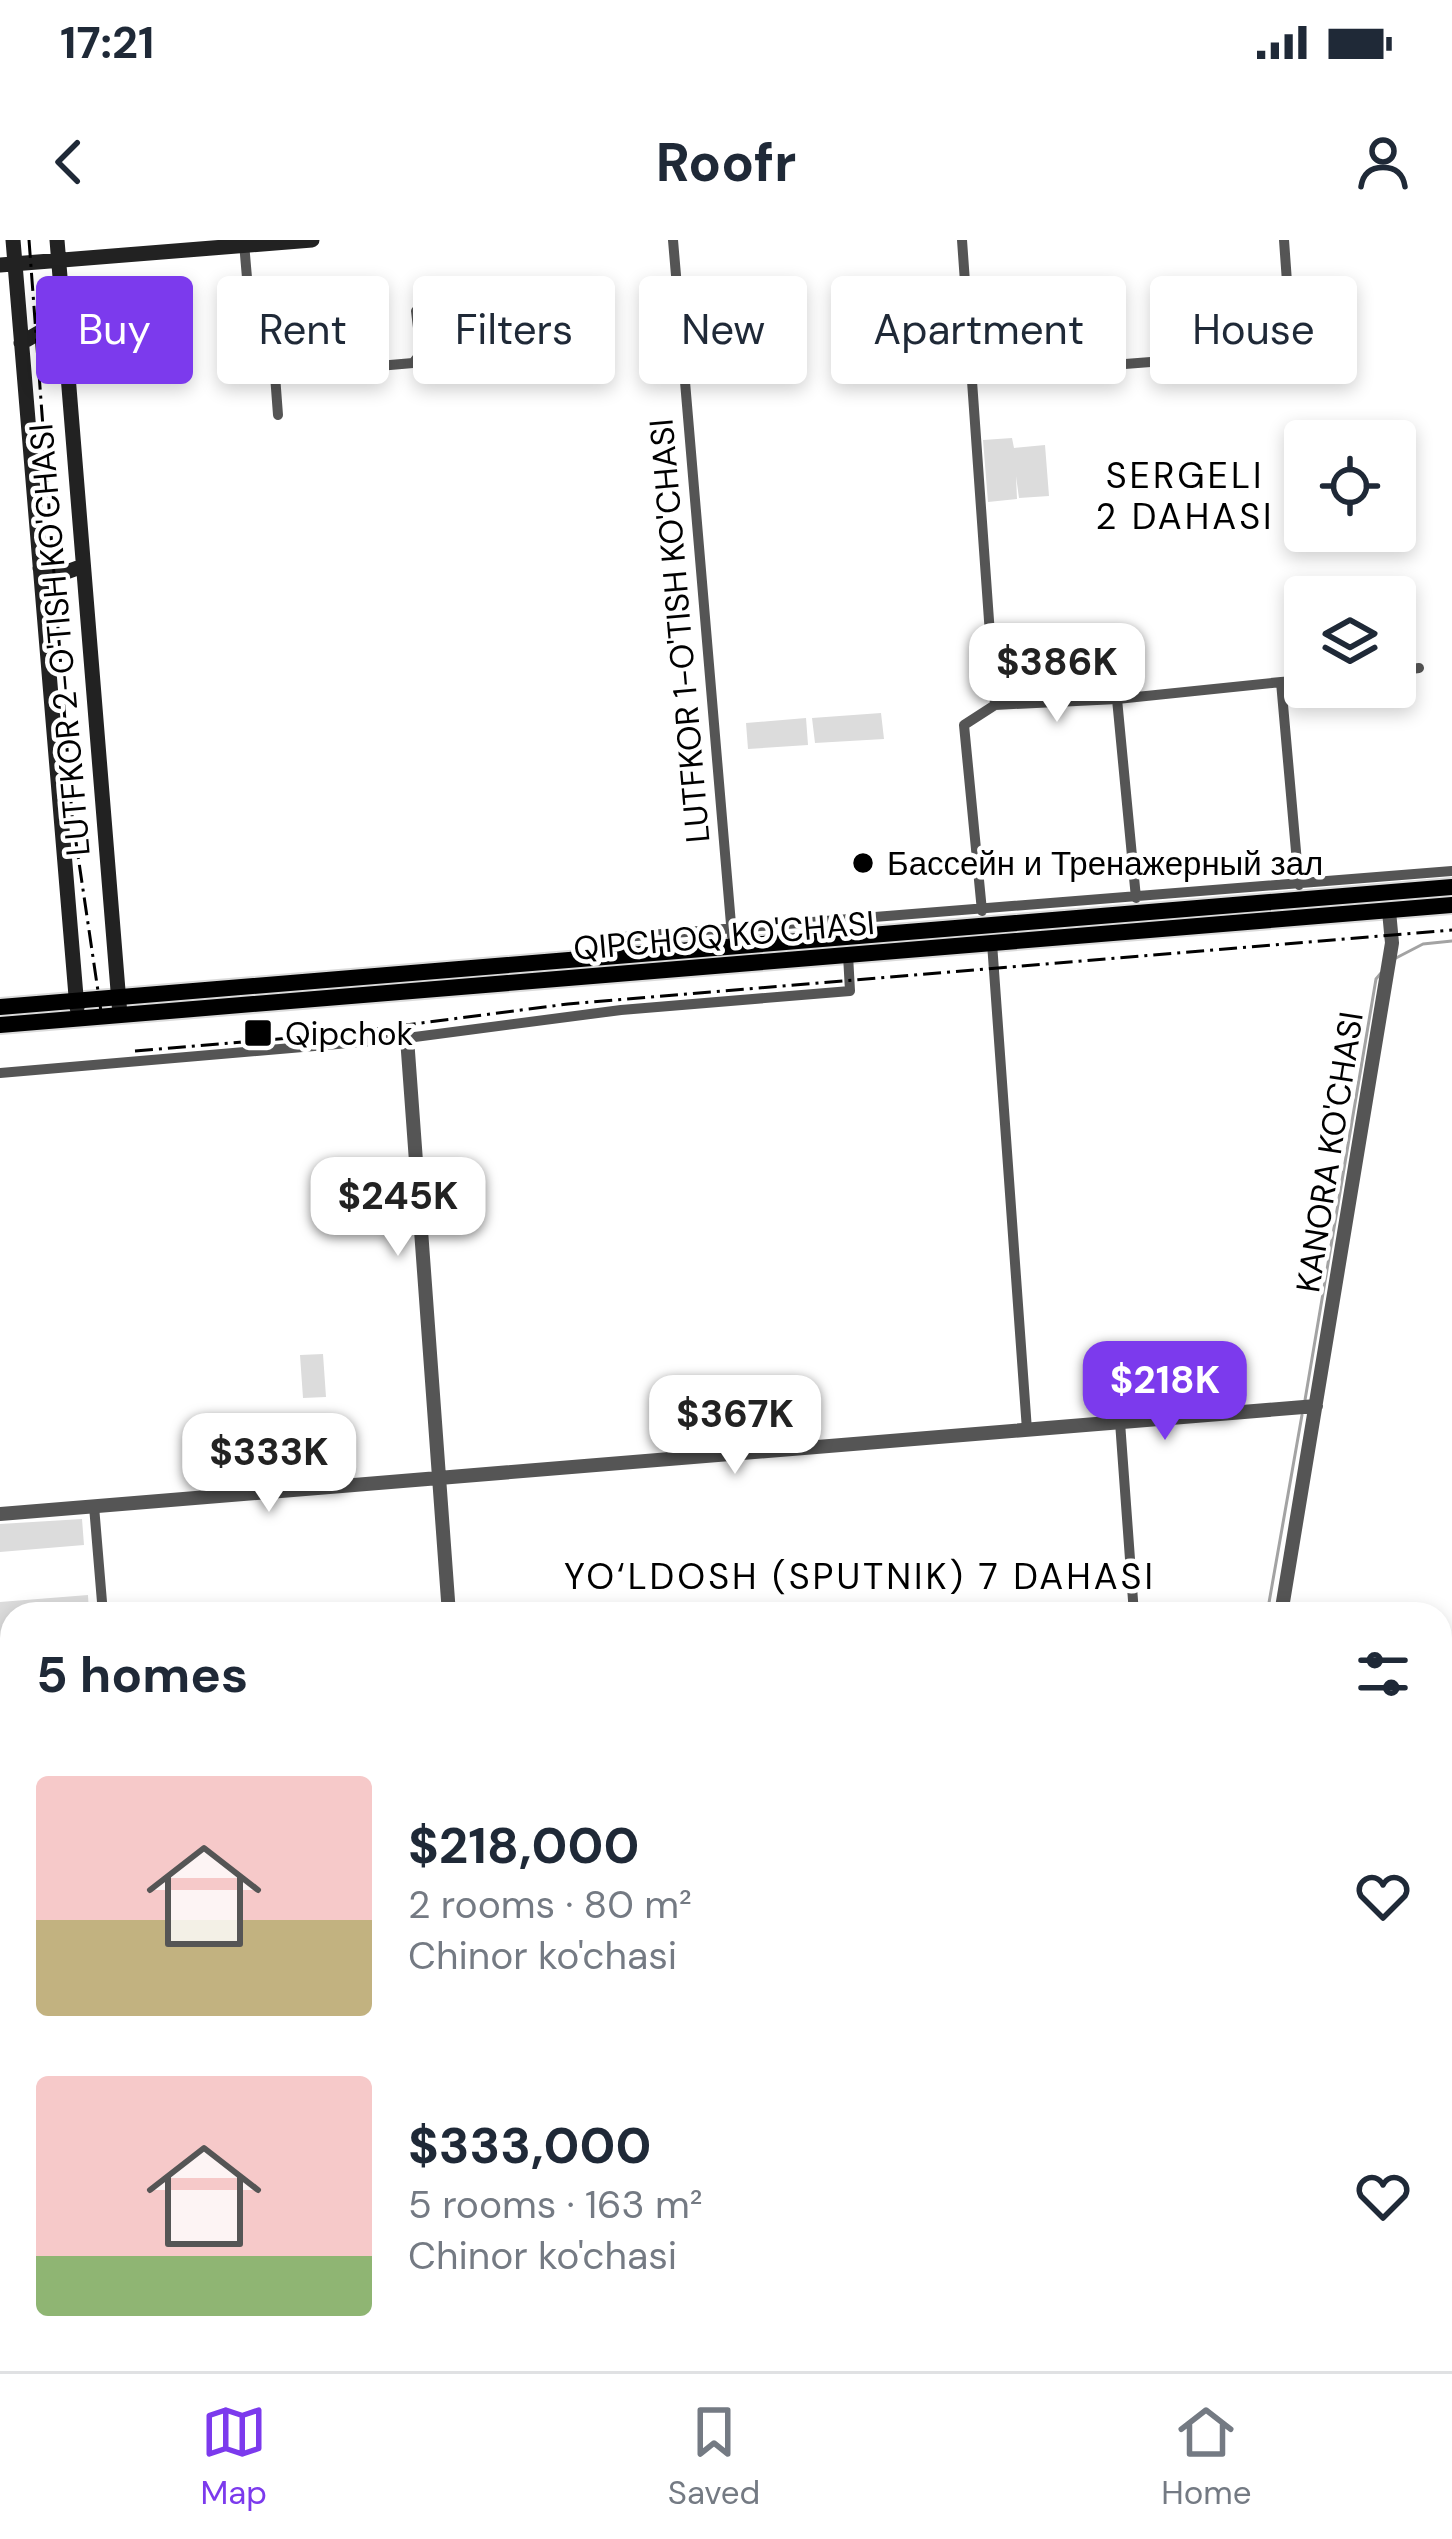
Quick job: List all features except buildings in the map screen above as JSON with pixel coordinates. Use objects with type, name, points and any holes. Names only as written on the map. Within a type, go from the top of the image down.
[{"type":"main road","points":[[8,256],[183,240]]},
{"type":"main road","points":[[58,250],[312,240]]},
{"type":"main road","name":"LUTFKOR 2-O'TISH KO'CHASI","points":[[8,256],[21,343],[77,1010]]},
{"type":"main road","points":[[21,343],[36,335]]},
{"type":"main road","name":"LUTFKOR 2-O'TISH KO'CHASI","points":[[68,384],[119,1006]]},
{"type":"main road","points":[[40,568],[61,574],[83,566]]},
{"type":"main road","name":"QIPCHOQ KO'CHASI","points":[[612,966],[732,938],[992,943],[1390,910],[1452,887]]},
{"type":"main road","name":"QIPCHOQ KO'CHASI","points":[[0,1025],[119,1006],[612,966],[848,955],[883,943],[1430,898],[1452,905]]},
{"type":"main road","name":"QIPCHOQ KO'CHASI","points":[[0,1007],[77,1010]]},
{"type":"street","name":"LUTFKOR 1-O'TISH KO'CHASI","points":[[673,240],[732,938]]},
{"type":"street","points":[[962,240],[965,276]]},
{"type":"street","points":[[1126,364],[1266,353],[1290,324],[1284,240]]},
{"type":"street","points":[[244,243],[247,276]]},
{"type":"street","points":[[276,384],[278,415]]},
{"type":"street","points":[[973,384],[995,705]]},
{"type":"street","points":[[1416,668],[1420,668]]},
{"type":"street","points":[[1281,682],[1299,885]]},
{"type":"street","points":[[982,911],[964,725],[995,705],[1117,699],[1284,682]]},
{"type":"street","points":[[1117,699],[1136,898]]},
{"type":"street","name":"QIPCHOQ KO'CHASI","points":[[732,938],[982,911],[1452,871]]},
{"type":"street","name":"KANORA KO'CHASI","points":[[1283,1602],[1308,1407],[1392,943],[1390,910]]},
{"type":"street","points":[[992,943],[1027,1430]]},
{"type":"street","points":[[0,1073],[407,1038],[621,1010],[850,991],[848,955]]},
{"type":"street","points":[[407,1038],[448,1602]]},
{"type":"street","points":[[0,1514],[439,1474],[1308,1407]]},
{"type":"street","points":[[1120,1422],[1133,1602]]},
{"type":"street","points":[[94,1506],[102,1602]]},
{"type":"shaded area","points":[[1012,438],[1014,448],[1045,445],[1049,496],[1019,498],[1016,476],[1017,499],[988,502],[983,440]]},
{"type":"shaded area","points":[[881,713],[884,739],[815,743],[812,718]]},
{"type":"shaded area","points":[[806,718],[808,745],[748,749],[746,723]]},
{"type":"shaded area","points":[[323,1354],[326,1397],[303,1398],[300,1355]]},
{"type":"shaded area","points":[[82,1519],[84,1545],[0,1552],[0,1524]]},
{"type":"shaded area","points":[[88,1595],[88,1602],[0,1602]]},
{"type":"waterway","points":[[1396,958],[1423,944],[1452,941]]},
{"type":"waterway","points":[[1305,1400],[1376,979],[1381,973]]},
{"type":"waterway","points":[[1269,1602],[1302,1415]]},
{"type":"railway","points":[[29,240],[72,815],[103,1025]]},
{"type":"railway","points":[[135,1051],[328,1035],[568,1004],[1452,930]]},
{"type":"place","name":"Бассейн и Тренажерный зал","points":[[863,863]]},
{"type":"place","name":"Qipchok","points":[[258,1033]]},
{"type":"district","name":"SERGELI 2 DAHASI","points":[[1185,496]]},
{"type":"district","name":"YO‘LDOSH (SPUTNIK) 7 DAHASI","points":[[860,1576]]}]
